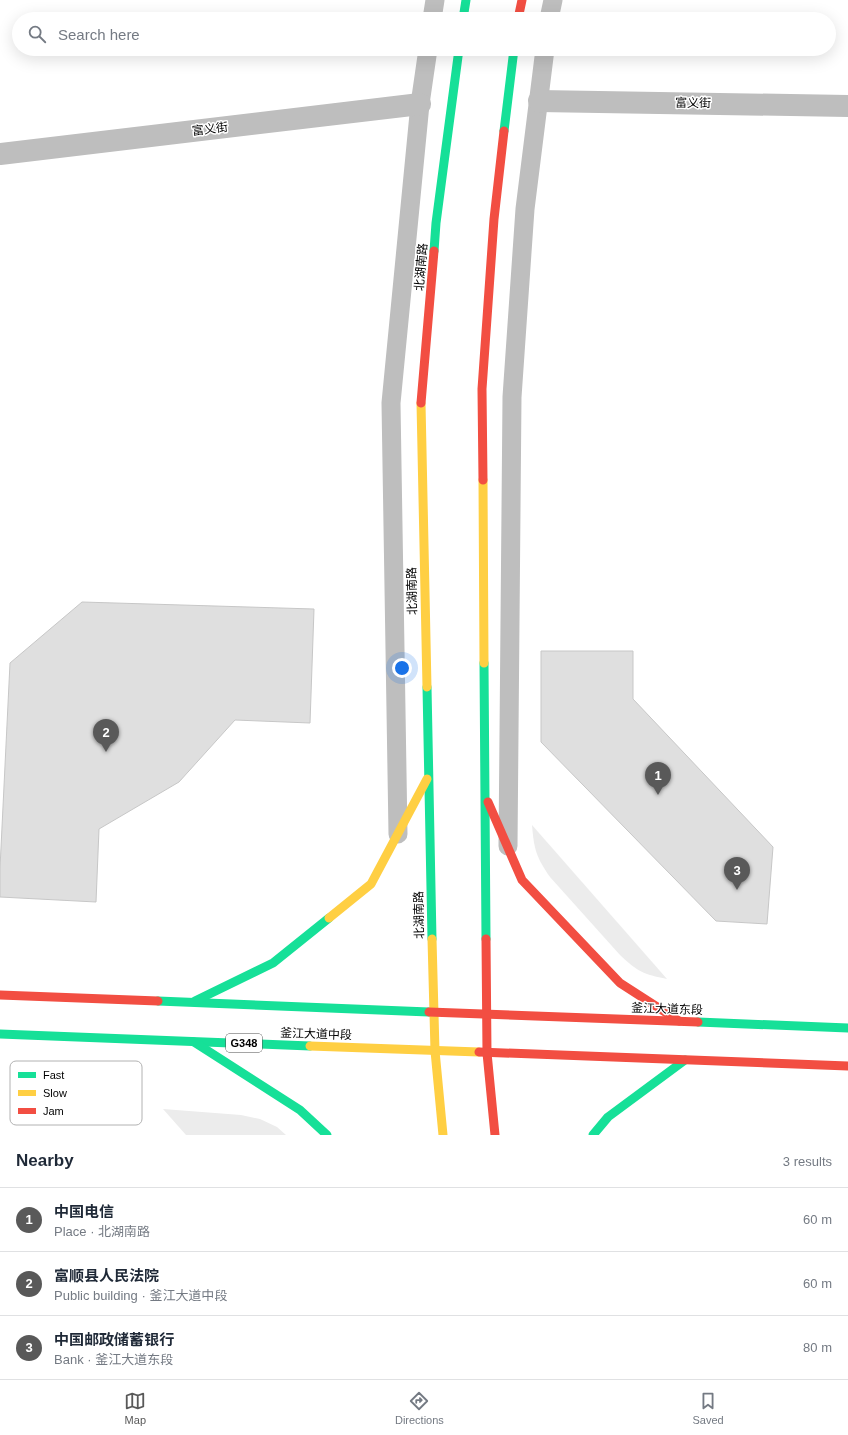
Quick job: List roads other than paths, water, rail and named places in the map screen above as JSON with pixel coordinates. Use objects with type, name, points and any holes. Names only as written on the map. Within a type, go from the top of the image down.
[{"type":"main road","points":[[464,12],[466,0]]},
{"type":"main road","points":[[519,12],[522,0]]},
{"type":"main road","name":"北湖南路","points":[[443,1135],[434,1050],[421,405],[436,223],[458,56]]},
{"type":"main road","points":[[495,1135],[486,1014],[482,389],[494,219],[513,56]]},
{"type":"main road","points":[[191,1002],[273,964],[371,884],[428,778]]},
{"type":"main road","points":[[484,793],[522,880],[620,983],[680,1022]]},
{"type":"main road","points":[[0,995],[486,1014]]},
{"type":"main road","name":"釜江大道东段","points":[[486,1014],[848,1028]]},
{"type":"main road","name":"釜江大道中段","points":[[0,1034],[488,1053]]},
{"type":"main road","points":[[193,1041],[300,1110],[328,1135]]},
{"type":"main road","points":[[488,1053],[848,1066]]},
{"type":"main road","points":[[593,1135],[608,1117],[685,1060]]},
{"type":"street","name":"富义街","points":[[539,101],[848,106]]},
{"type":"street","name":"富义街","points":[[0,154],[420,104]]},
{"type":"lane","points":[[433,12],[435,0]]},
{"type":"lane","points":[[550,12],[553,0]]},
{"type":"lane","points":[[398,834],[391,403],[420,104],[427,56]]},
{"type":"lane","points":[[508,848],[512,397],[524,209],[544,56]]},
{"type":"place","name":"富顺县人民法院","points":[[106,752]]},
{"type":"place","name":"中国电信","points":[[658,795]]},
{"type":"place","name":"中国邮政储蓄银行","points":[[737,890]]}]
